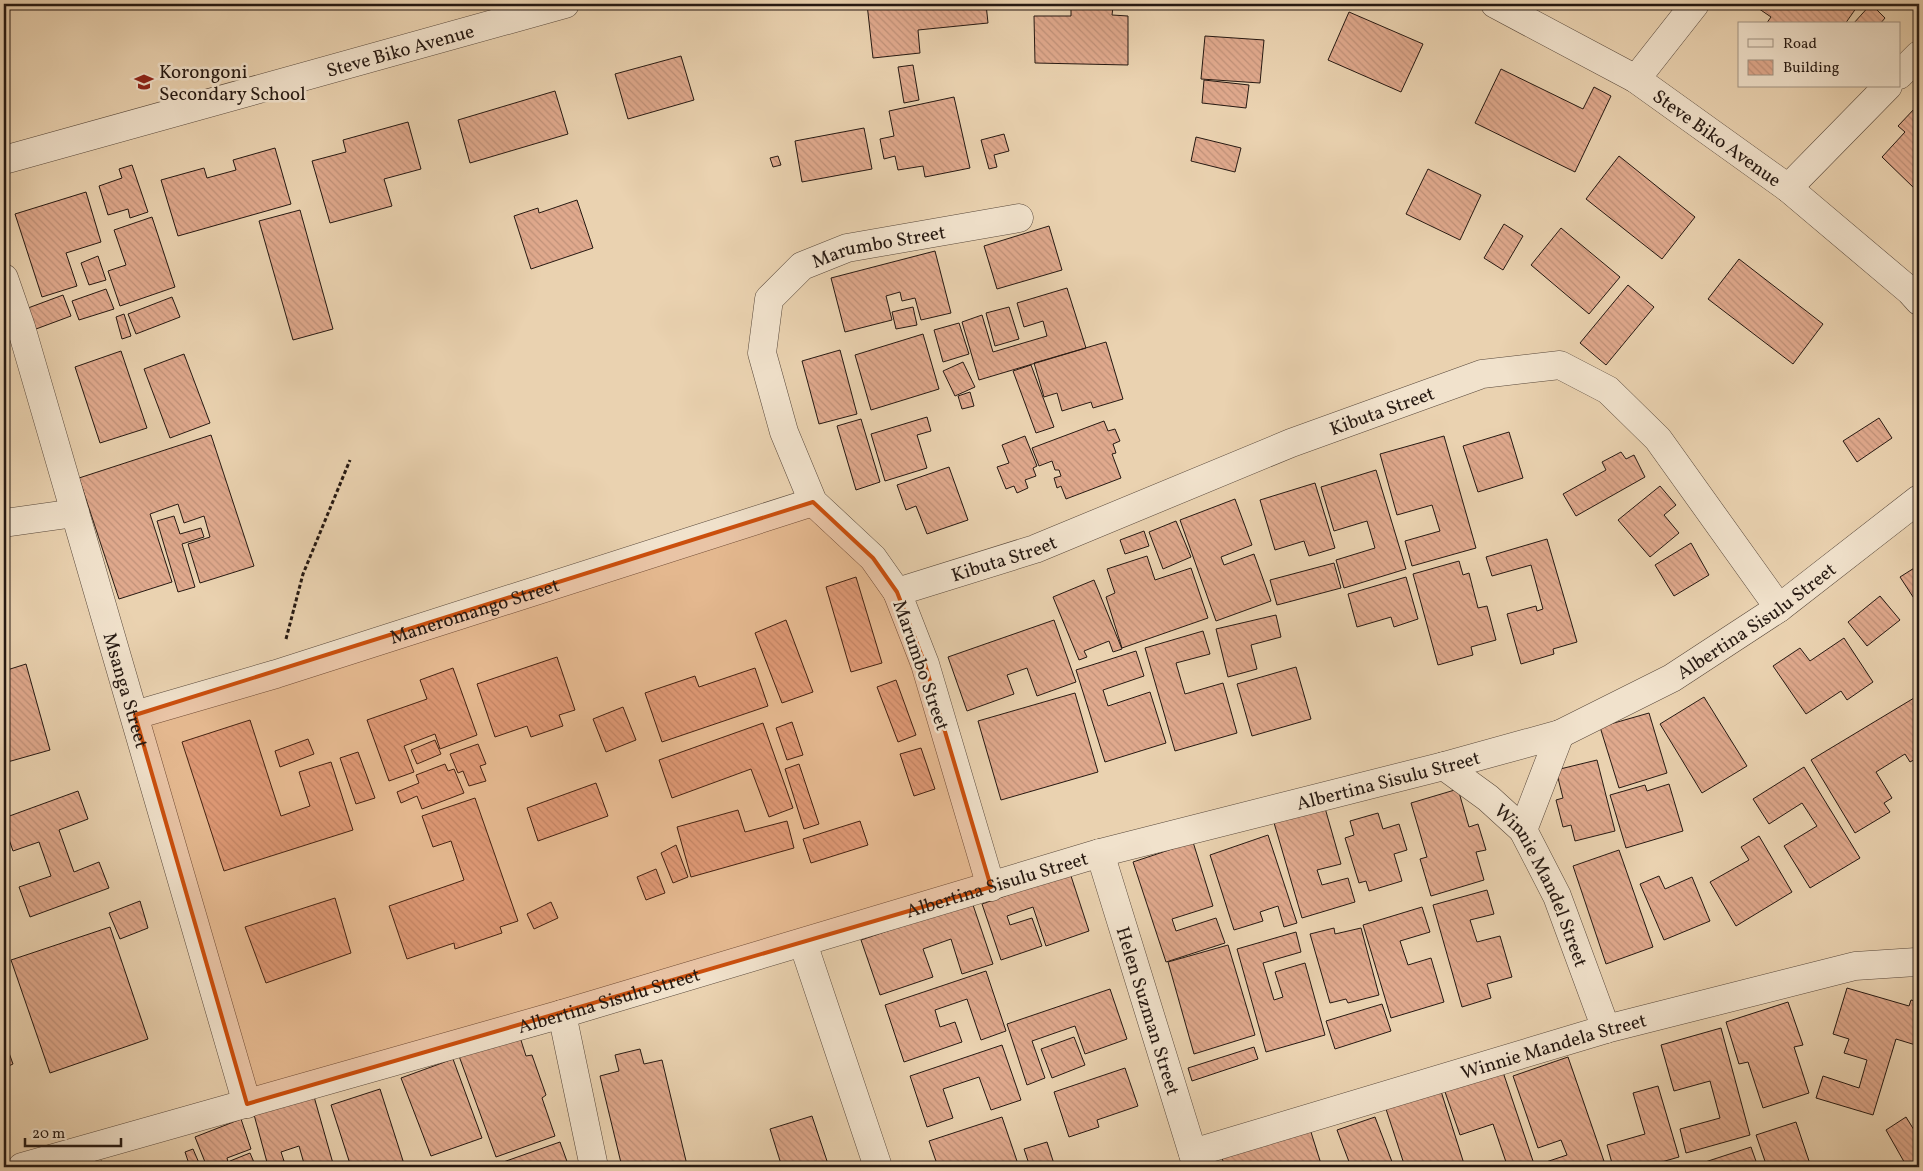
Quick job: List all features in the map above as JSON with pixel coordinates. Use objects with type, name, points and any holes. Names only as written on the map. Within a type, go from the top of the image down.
[{"type":"street","name":"Steve Biko Avenue","points":[[4,160],[565,4]]},
{"type":"street","name":"Steve Biko Avenue","points":[[1495,4],[1636,79],[1788,188],[1910,291],[1919,302]]},
{"type":"street","points":[[1636,79],[1695,4]]},
{"type":"street","points":[[1900,74],[1919,55]]},
{"type":"street","points":[[1788,188],[1886,88]]},
{"type":"street","name":"Marumbo Street","points":[[991,887],[925,664],[897,592],[873,558],[813,502],[784,432],[762,353],[769,299],[802,266],[847,248],[1019,218]]},
{"type":"street","name":"Msanga Street","points":[[4,278],[21,327],[248,1104]]},
{"type":"street","name":"Kibuta Street","points":[[897,592],[1035,549],[1291,443],[1482,374],[1560,365],[1608,390],[1658,439],[1779,608]]},
{"type":"street","name":"Albertina Sisulu Street","points":[[22,1167],[562,1014],[1100,853],[1444,766],[1560,734],[1672,678],[1779,608],[1919,499]]},
{"type":"street","name":"Maneromango Street","points":[[135,715],[276,674],[813,502]]},
{"type":"street","points":[[4,523],[75,513]]},
{"type":"street","points":[[1523,830],[1560,734]]},
{"type":"street","name":"Winnie Mandel Street","points":[[1444,766],[1488,798],[1523,830],[1557,896],[1606,1029]]},
{"type":"street","name":"Helen Suzman Street","points":[[1100,853],[1195,1160]]},
{"type":"street","points":[[803,943],[878,1167]]},
{"type":"street","name":"Winnie Mandela Street","points":[[1195,1160],[1606,1029],[1855,966],[1916,962],[1919,964]]},
{"type":"street","points":[[562,1014],[594,1167]]},
{"type":"path","points":[[276,674],[304,574],[350,460]]},
{"type":"highlighted area","points":[[813,502],[873,558],[897,592],[925,664],[991,887],[247,1104],[135,715]]},
{"type":"building","points":[[867,4],[986,4],[988,23],[918,30],[920,53],[873,58]]},
{"type":"building","points":[[1752,4],[1859,4],[1846,22],[1767,22],[1771,17]]},
{"type":"building","points":[[1871,4],[1885,18],[1882,22],[1855,22]]},
{"type":"building","points":[[1071,6],[1113,7],[1112,15],[1128,16],[1128,65],[1035,63],[1034,16],[1071,16]]},
{"type":"building","points":[[1349,12],[1423,44],[1401,92],[1328,60]]},
{"type":"building","points":[[1205,36],[1264,40],[1260,83],[1201,79]]},
{"type":"building","points":[[681,56],[694,100],[628,119],[615,74]]},
{"type":"building","points":[[913,65],[919,100],[904,103],[898,67]]},
{"type":"building","points":[[1501,69],[1583,109],[1594,87],[1611,96],[1575,172],[1475,123]]},
{"type":"building","points":[[1204,80],[1249,85],[1246,108],[1202,103]]},
{"type":"building","points":[[555,91],[568,134],[470,163],[458,120]]},
{"type":"building","points":[[954,97],[970,168],[925,177],[923,166],[898,170],[895,156],[884,159],[880,139],[894,136],[889,111]]},
{"type":"building","points":[[1916,107],[1919,110],[1919,185],[1915,189],[1882,157],[1905,132],[1898,126]]},
{"type":"building","points":[[408,122],[421,169],[384,179],[392,206],[330,223],[312,161],[346,152],[343,140]]},
{"type":"building","points":[[864,128],[872,169],[802,182],[795,141]]},
{"type":"building","points":[[1004,134],[1009,151],[994,155],[997,167],[989,169],[981,140]]},
{"type":"building","points":[[1196,137],[1241,148],[1235,172],[1191,161]]},
{"type":"building","points":[[275,148],[291,204],[178,236],[161,180],[204,168],[207,178],[236,170],[233,160]]},
{"type":"building","points":[[778,156],[781,165],[773,167],[770,158]]},
{"type":"building","points":[[1619,156],[1695,217],[1662,259],[1586,199]]},
{"type":"building","points":[[132,165],[148,212],[130,218],[128,209],[108,215],[99,186],[122,178],[119,169]]},
{"type":"building","points":[[1428,169],[1481,195],[1460,240],[1406,214]]},
{"type":"building","points":[[86,192],[101,242],[66,253],[77,286],[42,297],[15,214]]},
{"type":"building","points":[[577,200],[593,248],[531,269],[514,216],[538,208],[539,213]]},
{"type":"building","points":[[300,210],[333,329],[293,340],[259,221]]},
{"type":"building","points":[[152,217],[175,287],[120,306],[108,271],[126,265],[114,230]]},
{"type":"building","points":[[1504,224],[1523,236],[1503,270],[1484,258]]},
{"type":"building","points":[[1049,226],[1062,270],[997,289],[984,246]]},
{"type":"building","points":[[1561,228],[1620,277],[1589,314],[1531,265]]},
{"type":"building","points":[[935,251],[951,313],[921,320],[915,298],[902,301],[900,292],[886,296],[892,320],[845,332],[831,278]]},
{"type":"building","points":[[98,256],[106,280],[89,285],[81,263]]},
{"type":"building","points":[[1739,259],[1823,324],[1793,364],[1708,299]]},
{"type":"building","points":[[1628,285],[1654,307],[1606,365],[1580,343]]},
{"type":"building","points":[[1067,288],[1086,348],[979,380],[962,322],[982,315],[993,352],[1047,336],[1043,321],[1024,327],[1017,303]]},
{"type":"building","points":[[106,289],[114,309],[79,320],[72,301]]},
{"type":"building","points":[[63,295],[71,316],[36,329],[28,308]]},
{"type":"building","points":[[172,297],[180,317],[136,334],[128,314]]},
{"type":"building","points":[[913,307],[917,325],[896,329],[892,312]]},
{"type":"building","points":[[1009,307],[1019,339],[995,346],[986,313]]},
{"type":"building","points":[[124,314],[131,336],[122,339],[116,317]]},
{"type":"building","points":[[959,323],[969,354],[943,362],[934,330]]},
{"type":"building","points":[[923,334],[939,389],[871,410],[855,355]]},
{"type":"building","points":[[1106,342],[1123,399],[1093,408],[1091,402],[1062,411],[1057,393],[1044,397],[1034,363]]},
{"type":"building","points":[[840,350],[857,414],[819,424],[802,361]]},
{"type":"building","points":[[121,351],[147,428],[100,443],[75,367]]},
{"type":"building","points":[[184,354],[210,423],[170,438],[144,369]]},
{"type":"building","points":[[963,362],[975,387],[955,396],[943,371]]},
{"type":"building","points":[[1031,365],[1054,427],[1036,433],[1013,371]]},
{"type":"building","points":[[970,392],[974,406],[962,409],[958,396]]},
{"type":"building","points":[[927,417],[931,431],[917,435],[927,468],[885,481],[871,434]]},
{"type":"building","points":[[1879,418],[1892,438],[1857,462],[1843,441]]},
{"type":"building","points":[[861,419],[880,482],[856,490],[837,426]]},
{"type":"building","points":[[1104,421],[1108,431],[1115,429],[1120,441],[1113,444],[1116,453],[1112,454],[1121,478],[1066,499],[1061,486],[1057,488],[1054,478],[1061,476],[1059,470],[1055,470],[1052,461],[1039,466],[1032,448]]},
{"type":"building","points":[[1509,432],[1523,478],[1478,492],[1463,446]]},
{"type":"building","points":[[211,435],[254,566],[200,583],[188,544],[210,537],[204,516],[184,523],[178,504],[150,514],[172,582],[119,599],[79,478]]},
{"type":"building","points":[[1025,436],[1037,466],[1033,468],[1036,476],[1025,480],[1028,488],[1017,493],[1014,486],[1006,489],[997,467],[1009,463],[1002,445]]},
{"type":"building","points":[[1444,436],[1476,548],[1412,566],[1405,541],[1440,531],[1432,505],[1397,515],[1380,454]]},
{"type":"building","points":[[1621,452],[1626,459],[1634,455],[1645,477],[1576,516],[1563,494],[1606,470],[1602,462]]},
{"type":"building","points":[[949,467],[968,520],[927,534],[916,506],[906,510],[897,485]]},
{"type":"building","points":[[1376,470],[1406,569],[1344,588],[1336,560],[1375,548],[1367,521],[1334,531],[1321,487]]},
{"type":"building","points":[[1315,483],[1335,548],[1309,556],[1304,541],[1275,550],[1260,500]]},
{"type":"building","points":[[1660,486],[1676,505],[1664,515],[1679,533],[1650,557],[1618,520]]},
{"type":"building","points":[[1235,499],[1252,545],[1221,557],[1224,565],[1254,554],[1271,601],[1216,621],[1180,520]]},
{"type":"building","points":[[174,516],[180,534],[201,528],[204,537],[182,544],[195,587],[178,592],[157,521]]},
{"type":"building","points":[[1176,521],[1191,557],[1163,569],[1149,532]]},
{"type":"building","points":[[1144,531],[1149,546],[1125,554],[1120,540]]},
{"type":"building","points":[[1547,539],[1577,642],[1553,649],[1554,654],[1521,664],[1507,614],[1536,606],[1537,611],[1543,609],[1531,565],[1492,576],[1486,557]]},
{"type":"building","points":[[1691,543],[1709,575],[1674,596],[1655,565]]},
{"type":"building","points":[[1147,556],[1155,580],[1191,568],[1208,618],[1122,648],[1106,597],[1115,593],[1107,569]]},
{"type":"building","points":[[1459,561],[1463,575],[1469,573],[1478,608],[1487,606],[1496,640],[1471,647],[1473,655],[1438,665],[1413,574]]},
{"type":"building","points":[[1334,563],[1341,588],[1277,605],[1270,580]]},
{"type":"building","points":[[1919,565],[1919,606],[1900,577]]},
{"type":"building","points":[[856,577],[882,663],[851,672],[826,587]]},
{"type":"building","points":[[1406,577],[1418,619],[1394,627],[1391,617],[1357,627],[1348,594]]},
{"type":"building","points":[[1094,580],[1122,649],[1113,652],[1109,641],[1084,651],[1087,657],[1079,660],[1053,597]]},
{"type":"building","points":[[1880,596],[1900,620],[1867,646],[1848,622]]},
{"type":"building","points":[[1276,615],[1281,637],[1251,645],[1257,669],[1228,677],[1216,629]]},
{"type":"building","points":[[786,620],[813,692],[782,703],[755,633]]},
{"type":"building","points":[[1054,620],[1076,682],[1037,696],[1027,668],[1007,675],[1014,694],[967,711],[948,657]]},
{"type":"building","points":[[1203,631],[1210,654],[1176,663],[1185,694],[1223,683],[1237,733],[1175,751],[1145,648]]},
{"type":"building","points":[[1844,638],[1873,682],[1847,700],[1841,691],[1806,714],[1773,666],[1800,648],[1810,661]]},
{"type":"building","points":[[1136,651],[1144,676],[1103,690],[1108,706],[1150,692],[1166,743],[1105,762],[1076,670]]},
{"type":"building","points":[[557,657],[575,710],[559,715],[563,726],[531,737],[527,726],[495,737],[477,684]]},
{"type":"building","points":[[26,664],[50,750],[4,763],[4,671]]},
{"type":"building","points":[[1296,667],[1311,719],[1252,736],[1237,684]]},
{"type":"building","points":[[453,668],[477,735],[440,749],[435,734],[404,746],[414,772],[389,781],[367,720],[427,699],[420,680]]},
{"type":"building","points":[[755,668],[768,706],[662,742],[645,693],[695,676],[699,687]]},
{"type":"building","points":[[896,680],[916,735],[898,742],[877,687]]},
{"type":"building","points":[[1075,693],[1098,772],[1001,800],[978,721]]},
{"type":"building","points":[[1919,695],[1919,757],[1910,762],[1905,754],[1876,772],[1892,798],[1884,803],[1890,812],[1855,833],[1811,760]]},
{"type":"building","points":[[1704,697],[1747,766],[1702,793],[1660,724]]},
{"type":"building","points":[[623,707],[636,740],[606,752],[593,719]]},
{"type":"building","points":[[1649,713],[1667,773],[1619,788],[1600,727]]},
{"type":"building","points":[[250,720],[281,816],[310,806],[299,772],[331,762],[353,830],[224,871],[182,742]]},
{"type":"building","points":[[792,722],[803,755],[787,760],[776,728]]},
{"type":"building","points":[[763,723],[793,808],[769,817],[751,769],[672,798],[659,760]]},
{"type":"building","points":[[308,739],[314,754],[280,767],[275,751]]},
{"type":"building","points":[[435,740],[441,754],[417,764],[411,750]]},
{"type":"building","points":[[478,744],[486,764],[480,766],[486,781],[469,786],[463,771],[458,773],[450,754]]},
{"type":"building","points":[[921,748],[935,789],[914,796],[900,754]]},
{"type":"building","points":[[358,752],[375,798],[356,804],[340,758]]},
{"type":"building","points":[[1597,760],[1615,831],[1575,841],[1571,825],[1563,827],[1556,800],[1563,798],[1556,770]]},
{"type":"building","points":[[445,764],[448,771],[454,769],[464,793],[422,809],[417,796],[401,803],[397,792],[419,783],[416,775]]},
{"type":"building","points":[[799,764],[819,824],[804,829],[785,769]]},
{"type":"building","points":[[1804,767],[1860,858],[1810,888],[1784,846],[1817,826],[1802,803],[1769,824],[1753,799]]},
{"type":"building","points":[[596,783],[608,816],[538,841],[527,808]]},
{"type":"building","points":[[1669,784],[1683,831],[1626,848],[1610,795],[1645,785],[1647,791]]},
{"type":"building","points":[[1458,789],[1469,827],[1478,824],[1486,850],[1476,852],[1484,880],[1431,896],[1420,859],[1427,857],[1411,803]]},
{"type":"building","points":[[78,791],[88,819],[59,830],[74,872],[99,862],[109,888],[30,917],[19,887],[51,876],[39,842],[13,851],[4,825],[4,818]]},
{"type":"building","points":[[475,798],[518,921],[500,927],[502,933],[455,949],[454,943],[407,959],[389,906],[464,880],[451,841],[433,847],[422,816]]},
{"type":"building","points":[[1323,801],[1341,864],[1317,870],[1322,885],[1348,878],[1355,902],[1302,918],[1272,816]]},
{"type":"building","points":[[738,810],[745,832],[787,821],[794,848],[691,877],[677,827]]},
{"type":"building","points":[[1378,813],[1383,829],[1399,824],[1407,850],[1394,854],[1402,881],[1369,891],[1366,881],[1359,883],[1345,838],[1354,835],[1350,821]]},
{"type":"building","points":[[860,821],[868,845],[811,863],[803,839]]},
{"type":"building","points":[[1268,835],[1297,923],[1284,927],[1278,906],[1260,912],[1263,921],[1234,930],[1210,855]]},
{"type":"building","points":[[1759,836],[1792,892],[1736,926],[1710,882],[1749,860],[1741,847]]},
{"type":"building","points":[[1193,842],[1213,906],[1172,919],[1176,931],[1216,918],[1225,943],[1166,962],[1133,862]]},
{"type":"building","points":[[676,845],[688,877],[673,883],[661,853]]},
{"type":"building","points":[[1619,850],[1653,947],[1606,964],[1573,866]]},
{"type":"building","points":[[656,869],[665,893],[646,900],[637,877]]},
{"type":"building","points":[[1070,873],[1089,931],[1046,946],[1033,907],[1007,916],[1010,925],[1032,918],[1042,946],[1001,960],[982,904]]},
{"type":"building","points":[[1659,876],[1665,889],[1692,877],[1710,921],[1664,940],[1640,884]]},
{"type":"building","points":[[1487,890],[1494,914],[1470,920],[1477,942],[1500,936],[1512,977],[1487,984],[1491,998],[1462,1007],[1433,905]]},
{"type":"building","points":[[335,898],[351,953],[266,983],[245,927]]},
{"type":"building","points":[[140,901],[148,928],[120,939],[109,913]]},
{"type":"building","points":[[551,902],[558,918],[534,929],[527,914]]},
{"type":"building","points":[[972,902],[993,964],[962,974],[951,939],[923,949],[933,977],[880,995],[861,940]]},
{"type":"building","points":[[1422,907],[1430,932],[1400,941],[1408,965],[1431,958],[1444,1002],[1391,1018],[1363,925]]},
{"type":"building","points":[[110,927],[148,1039],[50,1073],[11,960]]},
{"type":"building","points":[[1334,928],[1335,934],[1361,928],[1379,995],[1348,1003],[1346,999],[1330,1003],[1310,934]]},
{"type":"building","points":[[1296,932],[1301,952],[1263,963],[1274,1000],[1283,997],[1275,972],[1305,963],[1325,1035],[1266,1052],[1237,949]]},
{"type":"building","points":[[1228,945],[1255,1035],[1194,1054],[1168,962]]},
{"type":"building","points":[[986,971],[1006,1031],[981,1040],[967,999],[935,1010],[940,1027],[955,1022],[962,1042],[904,1062],[885,1005]]},
{"type":"building","points":[[1847,988],[1909,1006],[1911,1000],[1919,1002],[1919,1046],[1896,1039],[1873,1115],[1816,1098],[1823,1076],[1859,1088],[1867,1060],[1844,1053],[1849,1039],[1833,1034]]},
{"type":"building","points":[[1110,989],[1127,1039],[1085,1054],[1075,1026],[1032,1041],[1045,1078],[1027,1085],[1007,1024]]},
{"type":"building","points":[[1788,1002],[1803,1045],[1794,1047],[1809,1093],[1763,1108],[1748,1062],[1739,1064],[1726,1022]]},
{"type":"building","points":[[1382,1004],[1391,1031],[1335,1049],[1326,1021]]},
{"type":"building","points":[[1721,1028],[1750,1135],[1686,1153],[1680,1129],[1720,1118],[1710,1081],[1674,1091],[1661,1045]]},
{"type":"building","points":[[519,1034],[526,1056],[532,1055],[546,1095],[542,1098],[555,1136],[496,1157],[459,1056]]},
{"type":"building","points":[[1074,1037],[1085,1065],[1052,1078],[1041,1049]]},
{"type":"building","points":[[4,1039],[13,1064],[4,1068]]},
{"type":"building","points":[[1002,1045],[1021,1100],[991,1110],[979,1077],[943,1089],[953,1118],[927,1127],[910,1076]]},
{"type":"building","points":[[1254,1047],[1258,1059],[1192,1081],[1188,1068]]},
{"type":"building","points":[[640,1049],[644,1064],[662,1060],[687,1165],[676,1167],[622,1167],[600,1076],[619,1071],[615,1055]]},
{"type":"building","points":[[1568,1057],[1606,1167],[1538,1167],[1537,1165],[1567,1155],[1561,1140],[1538,1148],[1513,1076]]},
{"type":"building","points":[[453,1059],[482,1138],[431,1156],[401,1078]]},
{"type":"building","points":[[1125,1068],[1138,1106],[1097,1120],[1099,1127],[1069,1137],[1054,1092]]},
{"type":"building","points":[[1502,1069],[1535,1167],[1498,1167],[1507,1165],[1493,1124],[1460,1135],[1444,1089]]},
{"type":"building","points":[[1658,1086],[1679,1157],[1644,1167],[1613,1167],[1607,1145],[1645,1134],[1633,1093]]},
{"type":"building","points":[[1440,1088],[1465,1167],[1405,1167],[1385,1106]]},
{"type":"building","points":[[380,1089],[405,1167],[351,1167],[331,1105]]},
{"type":"building","points":[[313,1093],[334,1167],[305,1167],[299,1146],[281,1152],[284,1161],[268,1166],[253,1111]]},
{"type":"building","points":[[812,1116],[829,1167],[782,1167],[770,1129]]},
{"type":"building","points":[[1002,1117],[1019,1167],[938,1167],[929,1141]]},
{"type":"building","points":[[1375,1117],[1394,1167],[1351,1167],[1337,1130]]},
{"type":"building","points":[[1906,1117],[1919,1138],[1919,1165],[1915,1167],[1907,1167],[1886,1130]]},
{"type":"building","points":[[241,1119],[251,1149],[227,1158],[229,1167],[207,1167],[195,1137]]},
{"type":"building","points":[[1796,1122],[1811,1167],[1767,1167],[1756,1135]]},
{"type":"building","points":[[1310,1129],[1322,1167],[1225,1167],[1222,1158]]},
{"type":"building","points":[[560,1142],[569,1167],[492,1167],[492,1166]]},
{"type":"building","points":[[1047,1142],[1055,1167],[1030,1167],[1024,1149]]},
{"type":"building","points":[[1751,1147],[1758,1167],[1697,1167],[1696,1165]]},
{"type":"building","points":[[193,1149],[199,1163],[190,1167],[185,1152]]},
{"type":"building","points":[[250,1153],[256,1167],[232,1167],[230,1161]]},
{"type":"building","points":[[102,1161],[103,1167],[79,1167]]},
{"type":"place","name":"Korongoni Secondary School","points":[[144,82]]}]
